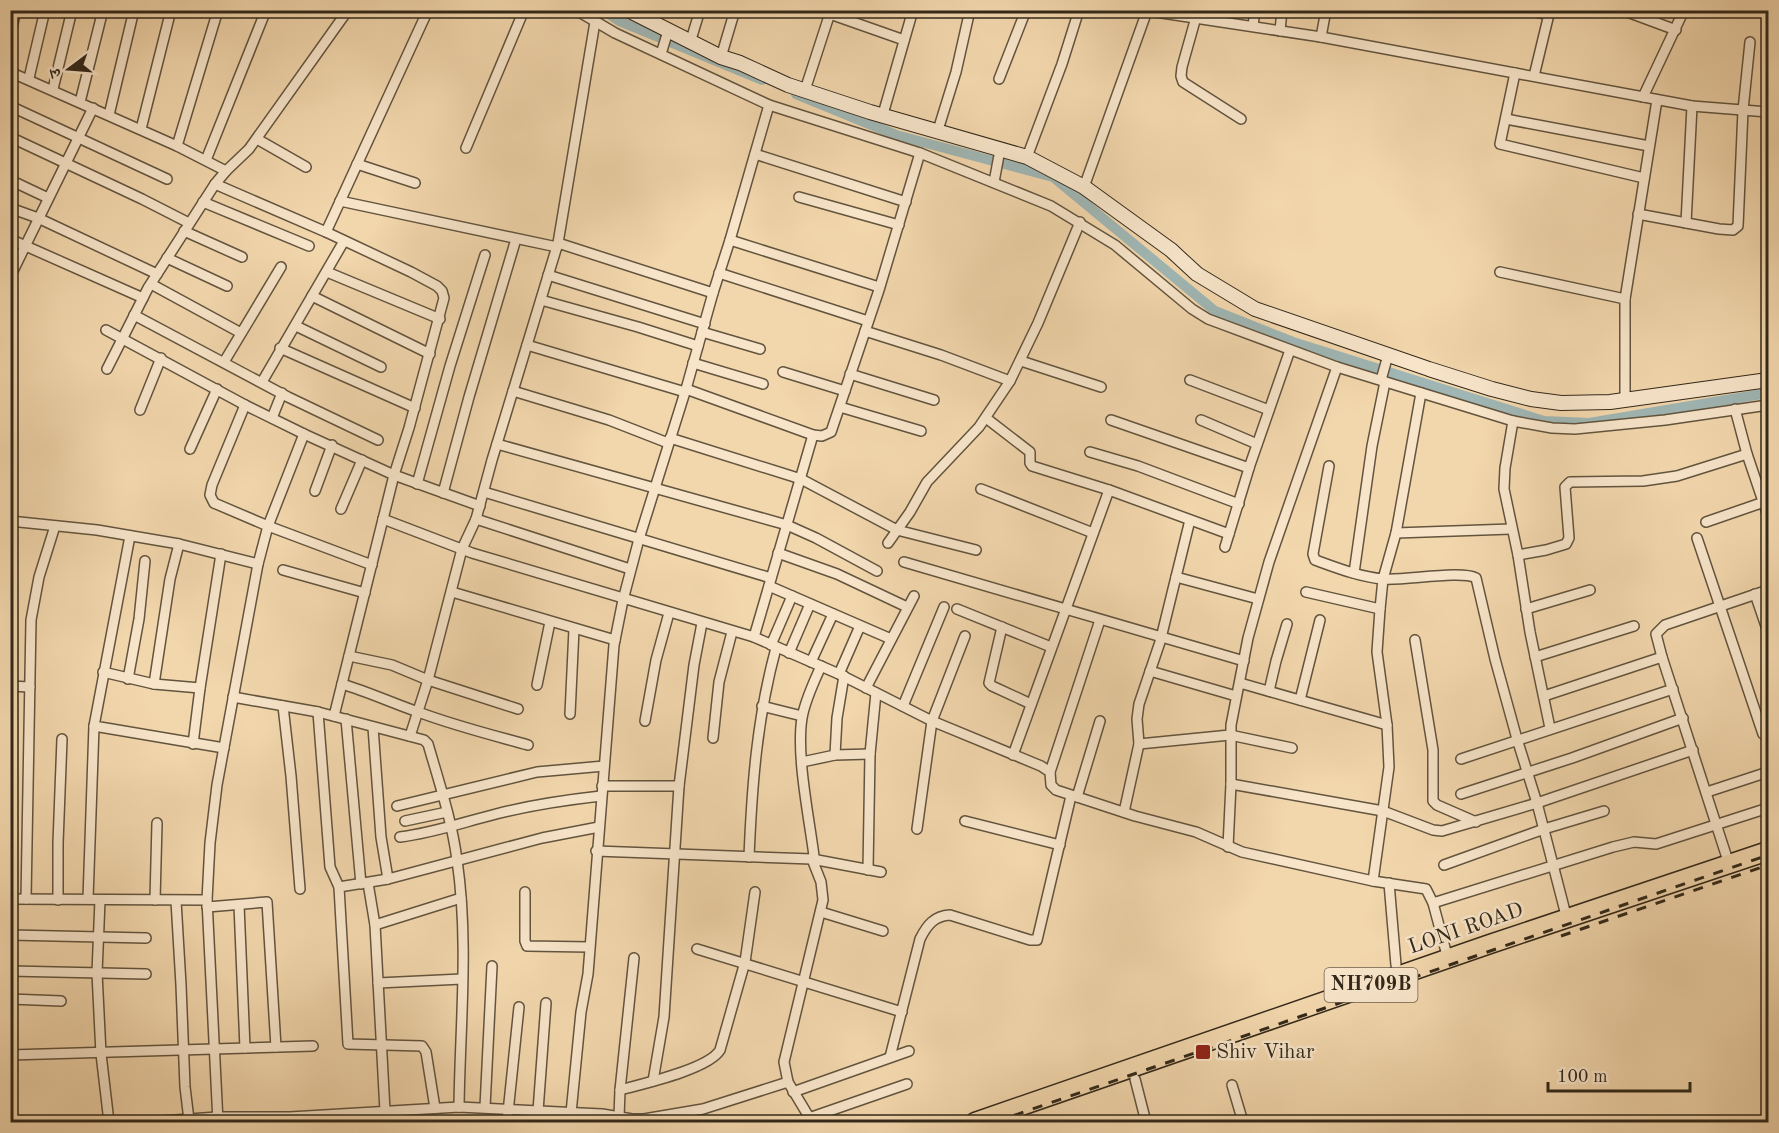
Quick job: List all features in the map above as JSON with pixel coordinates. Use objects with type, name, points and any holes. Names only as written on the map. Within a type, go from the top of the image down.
[{"type":"highway","name":"LONI ROAD","points":[[975,1122],[1768,851]]},
{"type":"highway","name":"LONI ROAD","points":[[1010,1122],[1768,862]]},
{"type":"street","points":[[10,37],[16,10]]},
{"type":"street","points":[[28,78],[45,10]]},
{"type":"street","points":[[53,89],[72,10]]},
{"type":"street","points":[[80,102],[103,10]]},
{"type":"street","points":[[109,115],[135,10]]},
{"type":"street","points":[[141,129],[171,10]]},
{"type":"street","points":[[177,146],[218,10]]},
{"type":"street","points":[[206,160],[266,10]]},
{"type":"street","points":[[107,369],[150,284],[215,184],[257,139],[348,10]]},
{"type":"street","points":[[326,232],[428,10]]},
{"type":"street","points":[[466,148],[524,10]]},
{"type":"street","points":[[576,10],[615,33],[665,43],[690,43],[788,85],[938,130],[999,155],[1027,157],[1084,187],[1171,250],[1197,274],[1237,300],[1384,371],[1421,393],[1513,421],[1552,428],[1575,429],[1665,420],[1768,405]]},
{"type":"street","points":[[628,10],[643,14],[665,43],[769,105],[920,153],[1051,206],[1115,245],[1192,309],[1226,327],[1336,367],[1384,371],[1561,403],[1625,399],[1768,380]]},
{"type":"street","points":[[690,43],[700,10]]},
{"type":"street","points":[[721,57],[735,10]]},
{"type":"street","points":[[883,114],[913,10]]},
{"type":"street","points":[[938,130],[956,72],[969,10]]},
{"type":"street","points":[[999,79],[1026,10]]},
{"type":"street","points":[[1027,157],[1062,64],[1078,10]]},
{"type":"street","points":[[1253,26],[1255,10]]},
{"type":"street","points":[[1280,31],[1282,10]]},
{"type":"street","points":[[1321,37],[1326,10]]},
{"type":"street","points":[[1526,10],[1550,13],[1534,76]]},
{"type":"street","points":[[1622,10],[1676,30]]},
{"type":"street","points":[[1643,97],[1684,10]]},
{"type":"street","points":[[1084,187],[1144,11],[1198,14],[1692,106],[1768,112]]},
{"type":"street","points":[[805,90],[831,12],[904,40]]},
{"type":"street","points":[[1198,14],[1182,67],[1183,82],[1241,119]]},
{"type":"street","points":[[410,736],[429,680],[462,549],[476,519],[557,245],[595,22]]},
{"type":"street","points":[[1638,214],[1730,230],[1738,226],[1743,110],[1750,42]]},
{"type":"street","points":[[10,72],[141,129],[226,171]]},
{"type":"street","points":[[1515,73],[1500,144],[1644,178]]},
{"type":"street","points":[[1625,399],[1625,299],[1657,100]]},
{"type":"street","points":[[572,1113],[575,1062],[588,974],[596,851],[615,640],[630,569],[686,391],[712,293],[730,240],[769,105]]},
{"type":"street","points":[[10,106],[167,179]]},
{"type":"street","points":[[1686,223],[1692,106]]},
{"type":"street","points":[[10,277],[93,108]]},
{"type":"street","points":[[1506,119],[1649,146]]},
{"type":"street","points":[[10,137],[66,162],[242,257]]},
{"type":"street","points":[[257,139],[306,167]]},
{"type":"street","points":[[527,345],[686,391],[813,435],[822,436],[831,432],[899,225],[920,153]]},
{"type":"street","points":[[755,154],[906,202]]},
{"type":"street","points":[[994,182],[999,155]]},
{"type":"street","points":[[357,164],[415,183]]},
{"type":"street","points":[[10,180],[48,198]]},
{"type":"street","points":[[215,184],[411,272],[437,286],[444,298],[415,408],[394,475],[334,716]]},
{"type":"street","points":[[799,197],[899,225]]},
{"type":"street","points":[[340,201],[516,239],[557,245],[712,293]]},
{"type":"street","points":[[203,202],[309,246]]},
{"type":"street","points":[[10,208],[38,218],[157,274]]},
{"type":"street","points":[[888,543],[927,482],[986,418],[1010,381],[1021,361],[1080,222]]},
{"type":"street","points":[[10,239],[143,298]]},
{"type":"street","points":[[443,493],[516,239]]},
{"type":"street","points":[[730,240],[879,286]]},
{"type":"street","points":[[262,382],[345,241]]},
{"type":"street","points":[[417,484],[450,366],[485,255]]},
{"type":"street","points":[[167,258],[227,286]]},
{"type":"street","points":[[224,362],[280,267]]},
{"type":"street","points":[[327,272],[440,319]]},
{"type":"street","points":[[1500,272],[1625,299]]},
{"type":"street","points":[[719,273],[868,321]]},
{"type":"street","points":[[548,275],[760,349]]},
{"type":"street","points":[[150,284],[241,333]]},
{"type":"street","points":[[312,296],[430,354]]},
{"type":"street","points":[[541,300],[698,346]]},
{"type":"street","points":[[134,315],[282,393],[378,440]]},
{"type":"street","points":[[296,326],[381,367]]},
{"type":"street","points":[[106,330],[304,434],[394,475],[480,506]]},
{"type":"street","points":[[865,331],[1010,381]]},
{"type":"street","points":[[280,348],[415,408]]},
{"type":"street","points":[[1225,547],[1249,468],[1290,350]]},
{"type":"street","points":[[140,410],[161,358]]},
{"type":"street","points":[[1021,361],[1101,387]]},
{"type":"street","points":[[693,363],[763,384]]},
{"type":"street","points":[[1228,847],[1231,784],[1230,735],[1236,696],[1258,599],[1336,367]]},
{"type":"street","points":[[1354,573],[1384,371]]},
{"type":"street","points":[[783,372],[845,391]]},
{"type":"street","points":[[850,374],[934,400]]},
{"type":"street","points":[[1190,380],[1269,410]]},
{"type":"street","points":[[190,449],[217,389]]},
{"type":"street","points":[[513,391],[669,441],[801,479],[897,530],[976,550]]},
{"type":"street","points":[[272,418],[282,393]]},
{"type":"street","points":[[1373,881],[1389,767],[1387,725],[1377,652],[1380,609],[1383,579],[1396,533],[1421,393]]},
{"type":"street","points":[[245,405],[212,485],[210,495],[216,505],[372,565]]},
{"type":"street","points":[[840,407],[921,431]]},
{"type":"street","points":[[1735,409],[1768,516]]},
{"type":"street","points":[[986,418],[1030,452],[1032,466],[1108,490],[1229,534]]},
{"type":"street","points":[[1111,420],[1249,468]]},
{"type":"street","points":[[1201,420],[1257,444]]},
{"type":"street","points":[[1513,421],[1504,489],[1550,728]]},
{"type":"street","points":[[218,1120],[207,903],[210,843],[217,784],[258,564],[268,526],[304,434]]},
{"type":"street","points":[[754,637],[813,435]]},
{"type":"street","points":[[497,444],[787,525],[877,571]]},
{"type":"street","points":[[315,491],[332,445]]},
{"type":"street","points":[[1090,452],[1147,469],[1239,504]]},
{"type":"street","points":[[1518,555],[1566,544],[1569,538],[1565,487],[1570,482],[1644,481],[1677,476],[1747,454]]},
{"type":"street","points":[[341,509],[362,460]]},
{"type":"street","points":[[1329,466],[1313,559],[1354,573],[1383,579],[1462,575],[1476,578],[1495,659],[1537,803],[1567,919]]},
{"type":"street","points":[[981,489],[1094,533]]},
{"type":"street","points":[[1013,754],[1108,490]]},
{"type":"street","points":[[484,492],[770,582],[792,596],[891,639]]},
{"type":"street","points":[[1706,522],[1764,502]]},
{"type":"street","points":[[383,519],[462,549],[623,600],[754,637],[842,675],[932,721],[1013,754],[1050,772]]},
{"type":"street","points":[[476,519],[630,569]]},
{"type":"street","points":[[1124,812],[1139,744],[1137,719],[1139,704],[1161,638],[1190,520]]},
{"type":"street","points":[[10,521],[179,544],[258,564]]},
{"type":"street","points":[[26,899],[30,642],[39,577],[55,526]]},
{"type":"street","points":[[1396,533],[1511,529]]},
{"type":"street","points":[[88,899],[94,726],[130,536]]},
{"type":"street","points":[[1697,538],[1763,734],[1768,736]]},
{"type":"street","points":[[154,684],[170,579],[179,544]]},
{"type":"street","points":[[778,553],[837,574],[907,607]]},
{"type":"street","points":[[193,744],[221,554]]},
{"type":"street","points":[[128,679],[139,619],[145,561]]},
{"type":"street","points":[[904,562],[1244,661]]},
{"type":"street","points":[[283,570],[365,592]]},
{"type":"street","points":[[1176,577],[1258,599]]},
{"type":"street","points":[[1526,609],[1590,590]]},
{"type":"street","points":[[1729,864],[1656,634],[1661,628],[1768,590]]},
{"type":"street","points":[[452,592],[615,640]]},
{"type":"street","points":[[1306,592],[1380,609]]},
{"type":"street","points":[[1755,594],[1768,632]]},
{"type":"street","points":[[749,856],[753,780],[762,706],[774,646],[792,596]]},
{"type":"street","points":[[866,688],[914,596]]},
{"type":"street","points":[[789,652],[810,604]]},
{"type":"street","points":[[903,706],[944,607]]},
{"type":"street","points":[[957,609],[1051,647]]},
{"type":"street","points":[[645,721],[656,660],[669,613]]},
{"type":"street","points":[[832,614],[802,716],[802,762],[814,856],[812,859],[823,890],[821,912],[785,1050],[784,1071],[793,1092],[811,1120],[907,1084]]},
{"type":"street","points":[[1100,620],[1050,772],[1052,787],[1124,812],[1196,832],[1242,852],[1373,881],[1426,889],[1433,903],[1448,959]]},
{"type":"street","points":[[1300,700],[1320,620]]},
{"type":"street","points":[[537,685],[550,622]]},
{"type":"street","points":[[653,1081],[664,1017],[679,786],[694,664],[702,623]]},
{"type":"street","points":[[1269,691],[1287,624]]},
{"type":"street","points":[[835,755],[842,675],[860,626]]},
{"type":"street","points":[[1535,657],[1634,626]]},
{"type":"street","points":[[1002,627],[989,682],[992,686],[1031,704]]},
{"type":"street","points":[[570,714],[574,629]]},
{"type":"street","points":[[713,738],[719,682],[732,632]]},
{"type":"street","points":[[917,829],[932,721],[965,636]]},
{"type":"street","points":[[1416,640],[1433,750],[1433,801],[1437,806],[1476,822]]},
{"type":"street","points":[[349,656],[383,662],[429,680],[518,709]]},
{"type":"street","points":[[1544,696],[1662,657]]},
{"type":"street","points":[[1150,671],[1236,696]]},
{"type":"street","points":[[103,672],[154,684],[200,688]]},
{"type":"street","points":[[1240,682],[1387,725]]},
{"type":"street","points":[[342,684],[458,726],[528,745]]},
{"type":"street","points":[[10,686],[30,687]]},
{"type":"street","points":[[1461,759],[1672,689]]},
{"type":"street","points":[[868,870],[870,754],[876,693]]},
{"type":"street","points":[[233,697],[318,712],[424,740],[428,744],[451,827],[461,898],[459,1107]]},
{"type":"street","points":[[282,706],[291,776],[300,889]]},
{"type":"street","points":[[762,706],[802,716]]},
{"type":"street","points":[[318,712],[330,867],[339,887],[348,1043],[350,1046],[415,1045],[424,1048],[435,1108]]},
{"type":"street","points":[[1461,794],[1572,758],[1683,718]]},
{"type":"street","points":[[346,719],[365,883],[375,925],[385,1111]]},
{"type":"street","points":[[890,1057],[920,939],[929,923],[943,915],[955,916],[1030,940],[1037,940],[1074,796],[1100,721]]},
{"type":"street","points":[[94,726],[224,748]]},
{"type":"street","points":[[373,727],[381,837],[388,879]]},
{"type":"street","points":[[1139,744],[1230,735],[1292,748]]},
{"type":"street","points":[[58,900],[62,739]]},
{"type":"street","points":[[1231,784],[1383,811],[1438,831],[1537,803],[1693,750]]},
{"type":"street","points":[[802,762],[835,755],[870,754]]},
{"type":"street","points":[[397,806],[537,772],[604,766]]},
{"type":"street","points":[[1707,792],[1768,772]]},
{"type":"street","points":[[400,837],[423,834],[602,791],[679,786]]},
{"type":"street","points":[[1433,903],[1634,842],[1656,844],[1768,808]]},
{"type":"street","points":[[1444,865],[1544,829],[1604,811]]},
{"type":"street","points":[[405,822],[447,812]]},
{"type":"street","points":[[965,821],[1060,845]]},
{"type":"street","points":[[155,900],[157,823]]},
{"type":"street","points":[[339,887],[388,879],[542,838],[599,826]]},
{"type":"street","points":[[596,851],[812,859],[881,873]]},
{"type":"street","points":[[1389,883],[1396,965]]},
{"type":"street","points":[[525,892],[525,941],[527,946],[589,947]]},
{"type":"street","points":[[620,1090],[702,1064],[717,1056],[745,962],[755,892]]},
{"type":"street","points":[[10,898],[155,900],[239,905],[267,902],[276,1047]]},
{"type":"street","points":[[375,925],[461,898]]},
{"type":"street","points":[[100,900],[97,973],[101,1054],[109,1122]]},
{"type":"street","points":[[176,901],[182,985],[183,1050],[189,1120]]},
{"type":"street","points":[[239,905],[245,1048]]},
{"type":"street","points":[[821,912],[883,932]]},
{"type":"street","points":[[10,935],[146,938]]},
{"type":"street","points":[[698,949],[805,980],[902,1012]]},
{"type":"street","points":[[619,1117],[634,958]]},
{"type":"street","points":[[485,1107],[492,966]]},
{"type":"street","points":[[10,971],[146,974]]},
{"type":"street","points":[[378,983],[462,979]]},
{"type":"street","points":[[10,999],[61,1001]]},
{"type":"street","points":[[538,1111],[546,1003]]},
{"type":"street","points":[[507,1122],[519,1008]]},
{"type":"street","points":[[10,1055],[313,1046]]},
{"type":"street","points":[[793,1092],[909,1051]]},
{"type":"street","points":[[1135,1079],[1146,1122]]},
{"type":"street","points":[[148,1122],[290,1117],[459,1107],[572,1113],[619,1117],[633,1121],[703,1109],[788,1082]]},
{"type":"street","points":[[1232,1085],[1243,1122]]},
{"type":"waterway","points":[[603,10],[619,21],[762,80]]},
{"type":"waterway","points":[[796,94],[896,135],[1053,177],[1215,311],[1293,342],[1544,421],[1589,423],[1768,393]]},
{"type":"railway","points":[[995,1122],[1768,855]]},
{"type":"railway","points":[[1561,936],[1768,865]]},
{"type":"place","name":"Shiv Vihar","points":[[1203,1052]]}]
